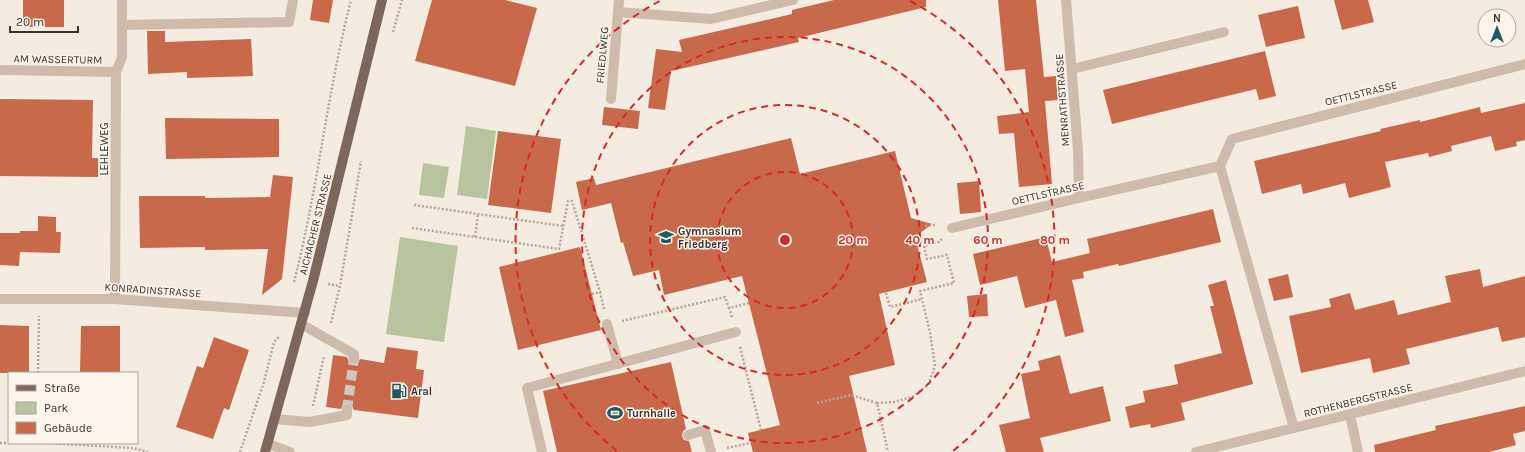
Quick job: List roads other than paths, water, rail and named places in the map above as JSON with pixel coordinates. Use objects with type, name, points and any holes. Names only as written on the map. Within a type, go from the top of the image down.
[{"type":"main road","name":"AICHACHER STRASSE","points":[[267,448],[304,313],[382,0]]},
{"type":"street","name":"LEHLEWEG","points":[[115,299],[116,72],[122,58],[122,0]]},
{"type":"street","points":[[122,25],[289,22],[293,0]]},
{"type":"street","name":"FRIEDLWEG","points":[[611,99],[619,0]]},
{"type":"street","name":"FRIEDLWEG","points":[[618,12],[711,19],[793,0]]},
{"type":"street","name":"MENRATHSTRASSE","points":[[1066,0],[1072,69],[1079,198]]},
{"type":"street","points":[[1072,69],[1224,32]]},
{"type":"street","name":"OETTLSTRASSE","points":[[952,228],[1220,166],[1232,139],[1525,64]]},
{"type":"street","name":"AM WASSERTURM","points":[[0,70],[116,72]]},
{"type":"street","points":[[1220,166],[1294,428]]},
{"type":"street","name":"KONRADINSTRASSE","points":[[0,299],[115,299],[304,313]]},
{"type":"street","points":[[301,324],[354,354],[354,358]]},
{"type":"street","points":[[607,324],[618,364]]},
{"type":"street","points":[[542,452],[527,388],[736,332]]},
{"type":"street","name":"ROTHENBERGSTRASSE","points":[[1196,452],[1525,371]]},
{"type":"street","points":[[275,419],[310,422],[347,415],[347,410]]},
{"type":"street","points":[[1350,415],[1358,452]]},
{"type":"street","points":[[688,435],[705,430],[711,452]]},
{"type":"street","points":[[267,448],[290,452]]},
{"type":"tunnel","points":[[347,410],[354,358]]},
{"type":"place","name":"Gymnasium Friedberg","points":[[666,237]]},
{"type":"place","name":"Aral","points":[[399,391]]},
{"type":"place","name":"Turnhalle","points":[[615,413]]}]
